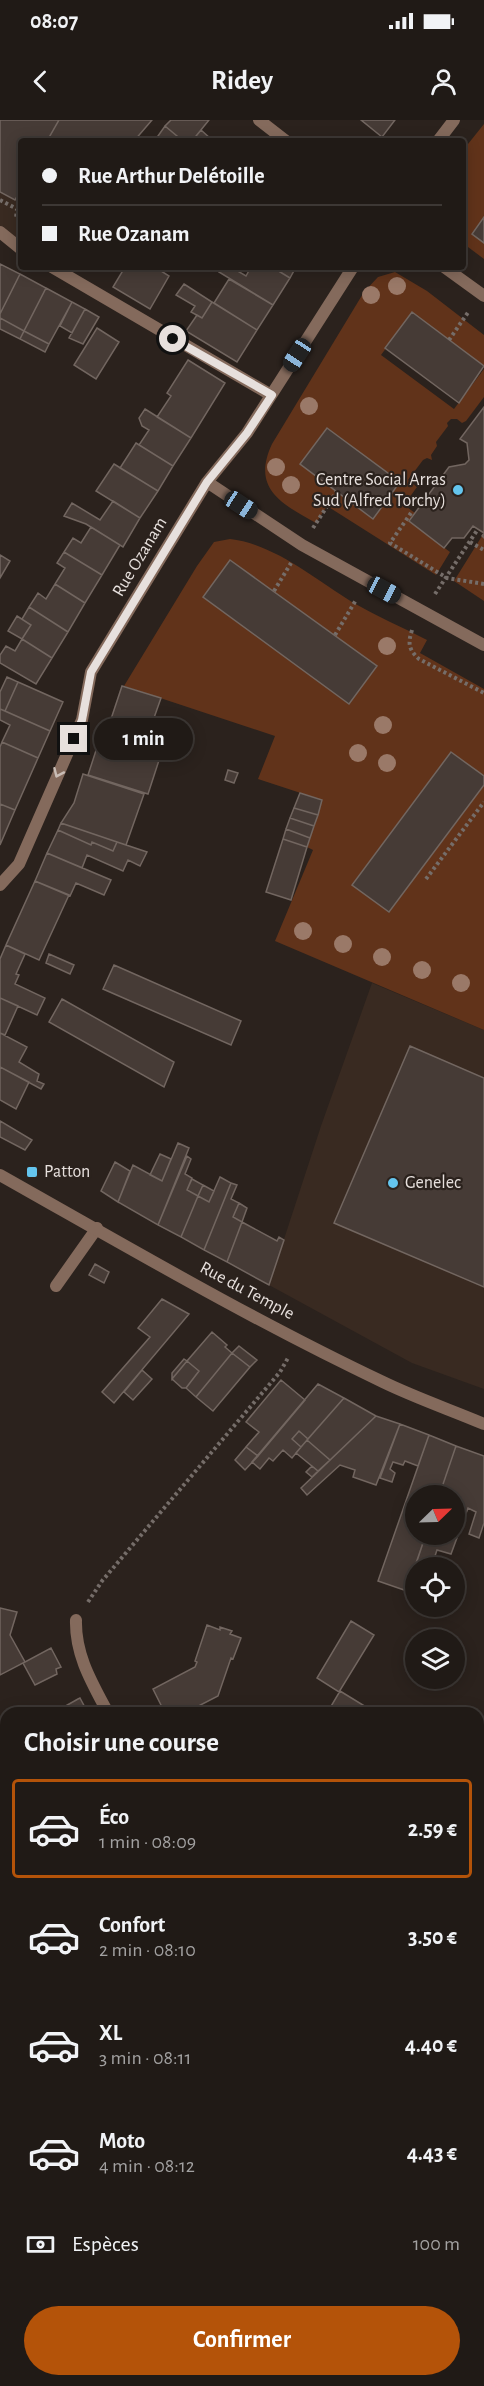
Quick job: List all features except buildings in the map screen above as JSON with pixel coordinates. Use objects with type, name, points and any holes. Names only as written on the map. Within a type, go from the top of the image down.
[{"type":"street","points":[[259,120],[282,138]]},
{"type":"street","points":[[440,138],[454,120]]},
{"type":"street","points":[[0,232],[18,247]]},
{"type":"street","points":[[57,270],[272,395]]},
{"type":"street","name":"Rue Ozanam","points":[[0,885],[19,864],[82,720],[91,672],[207,482],[247,433],[351,270]]},
{"type":"street","points":[[448,270],[483,295]]},
{"type":"street","points":[[207,482],[302,545],[484,645]]},
{"type":"street","name":"Rue du Temple","points":[[0,1175],[384,1383],[484,1424]]},
{"type":"street","points":[[56,1286],[97,1228]]},
{"type":"street","points":[[76,1620],[75,1638],[84,1667],[105,1707]]},
{"type":"path","points":[[448,340],[483,295]]},
{"type":"path","points":[[411,513],[390,543],[447,578],[484,584]]},
{"type":"path","points":[[478,529],[447,578],[422,610],[414,623],[408,641],[411,652],[419,659],[484,693]]},
{"type":"path","points":[[470,542],[484,550]]},
{"type":"path","points":[[335,635],[368,581]]},
{"type":"path","points":[[426,879],[484,802]]},
{"type":"path","points":[[76,1620],[102,1581],[280,1372],[299,1339]]},
{"type":"shaded area","points":[[0,120],[152,120],[137,138],[18,138],[18,247],[0,232]]},
{"type":"shaded area","points":[[484,124],[484,259],[466,246],[466,146]]},
{"type":"shaded area","points":[[395,272],[427,291],[484,335],[484,366],[412,313],[381,355],[454,409],[484,369],[484,397],[466,421],[462,423],[457,419],[451,419],[447,423],[448,426],[436,442],[437,446],[431,455],[432,460],[427,458],[423,460],[408,480],[417,487],[404,505],[415,513],[409,521],[450,552],[436,575],[327,506],[316,523],[303,516],[273,493],[265,473],[266,460],[272,444],[364,292],[378,277]]},
{"type":"shaded area","points":[[482,536],[484,538],[484,601],[454,581]]},
{"type":"shaded area","points":[[230,539],[246,542],[278,555],[352,602],[427,640],[420,653],[484,689],[484,1030],[275,941],[313,850],[307,847],[322,800],[258,779],[275,736],[124,686],[214,542]]},
{"type":"shaded area","name":"Genelec","points":[[372,983],[484,1030],[484,1389],[412,1363],[269,1285],[321,1126]]},
{"type":"place","name":"Centre Social Arras Sud (Alfred Torchy)","points":[[458,490]]},
{"type":"place","name":"Patton","points":[[32,1172]]},
{"type":"place","name":"Genelec","points":[[393,1183]]},
{"type":"route","points":[[74,739],[82,720],[91,672],[207,482],[247,433],[272,395],[173,339]]}]
